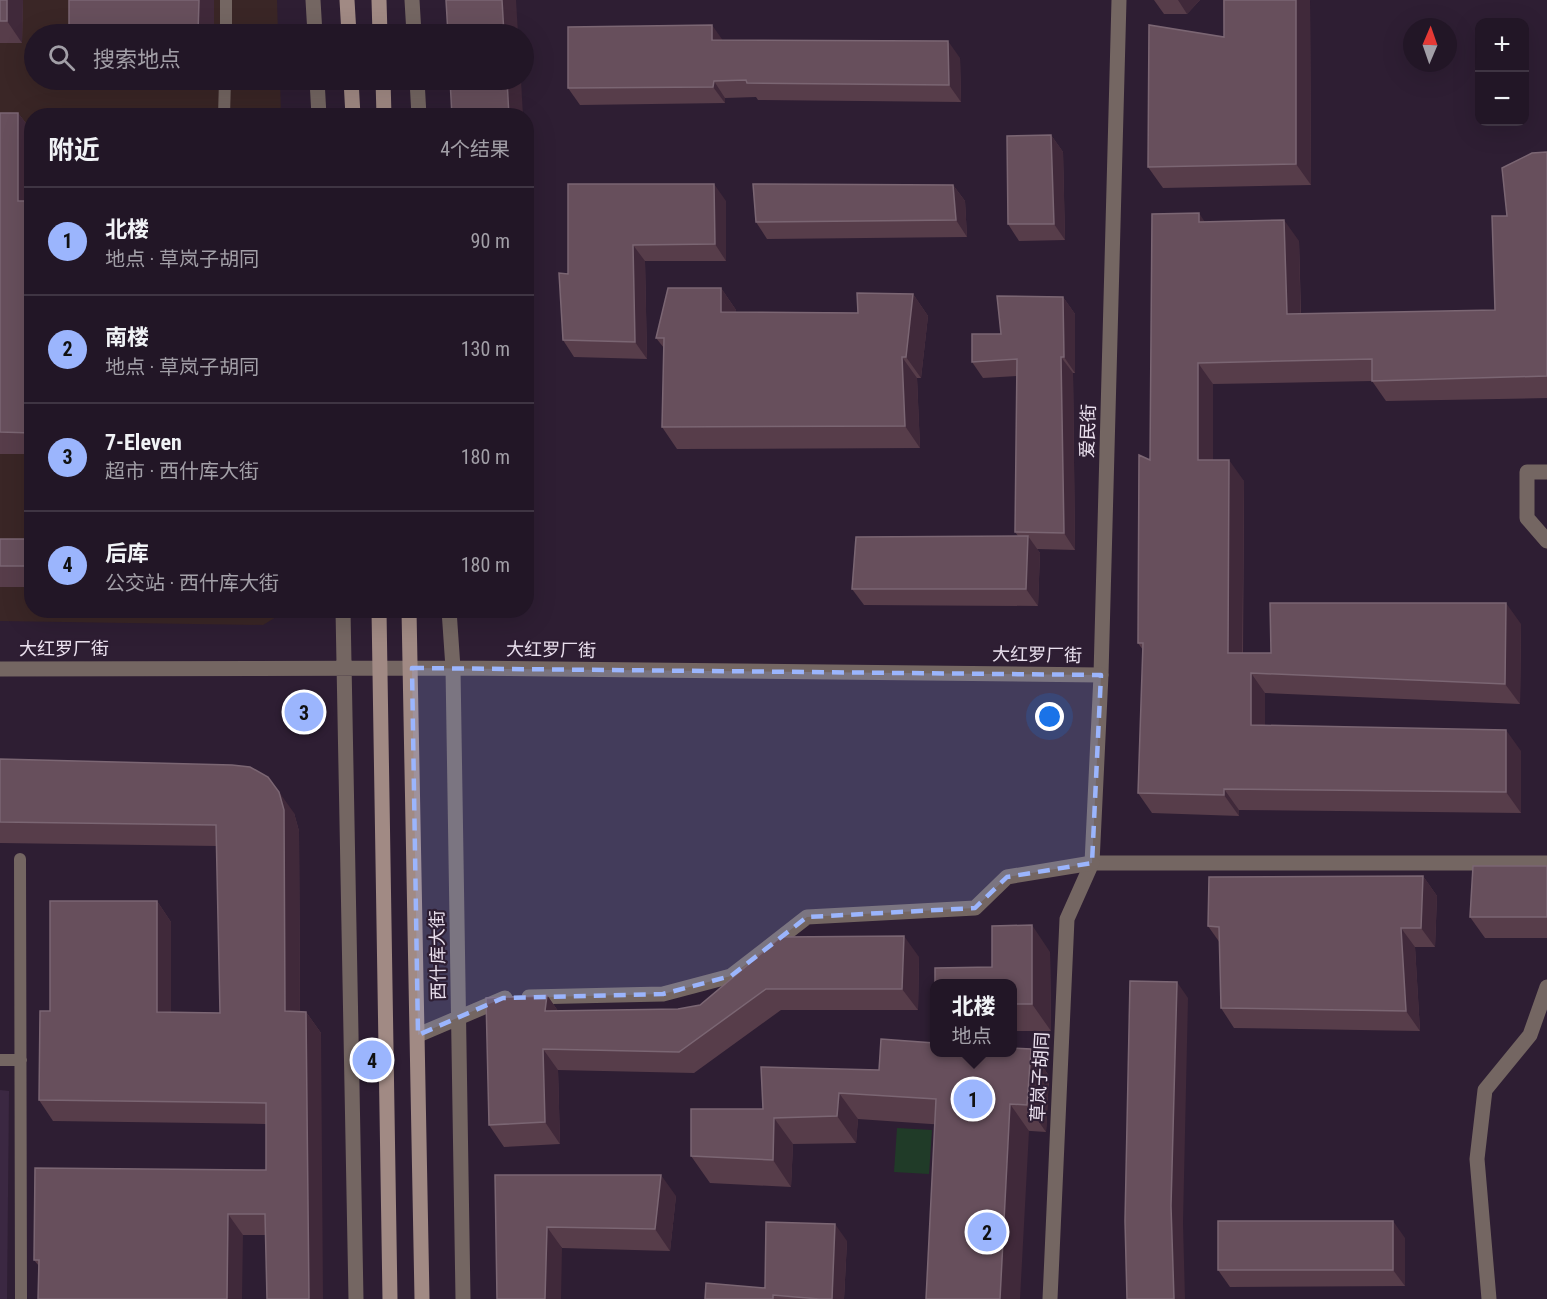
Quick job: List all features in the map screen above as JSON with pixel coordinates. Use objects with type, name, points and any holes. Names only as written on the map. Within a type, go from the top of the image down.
[{"type":"main road","points":[[347,0],[348,24]]},
{"type":"main road","points":[[379,0],[380,24]]},
{"type":"main road","points":[[352,90],[353,108]]},
{"type":"main road","points":[[383,90],[384,108]]},
{"type":"main road","points":[[379,618],[382,668],[390,1299]]},
{"type":"main road","name":"西什库大街","points":[[410,618],[422,1299]]},
{"type":"street","points":[[313,0],[314,24]]},
{"type":"street","points":[[412,0],[413,24]]},
{"type":"street","name":"爱民街","points":[[1092,863],[1101,675],[1119,0]]},
{"type":"street","points":[[318,90],[319,108]]},
{"type":"street","points":[[418,90],[419,108]]},
{"type":"street","points":[[1547,472],[1527,472],[1527,518],[1547,541]]},
{"type":"street","points":[[343,618],[356,1299]]},
{"type":"street","name":"西什库大街","points":[[450,618],[453,669],[463,1299]]},
{"type":"street","name":"大红罗厂街","points":[[0,669],[412,668],[1101,675]]},
{"type":"street","points":[[418,1035],[503,998],[663,994],[731,976],[807,917],[975,909],[1007,877],[1092,863],[1547,863]]},
{"type":"street","name":"草岚子胡同","points":[[1050,1299],[1067,920],[1092,863]]},
{"type":"street","points":[[1489,1299],[1477,1159],[1485,1090],[1530,1035],[1547,987]]},
{"type":"lane","points":[[226,0],[226,24]]},
{"type":"lane","points":[[224,108],[225,90]]},
{"type":"lane","points":[[20,859],[21,1299]]},
{"type":"lane","points":[[0,1060],[21,1060]]},
{"type":"highlighted area","points":[[412,668],[1101,675],[1092,863],[1007,877],[975,908],[807,917],[731,976],[663,994],[503,998],[418,1035]]},
{"type":"shaded area","points":[[0,0],[277,0],[278,24],[24,24],[24,90],[280,90],[281,108],[24,108],[24,618],[274,618],[263,625],[0,621]]},
{"type":"shaded area","points":[[0,1090],[9,1091],[7,1299],[0,1299]]},
{"type":"green space","points":[[897,1128],[932,1130],[929,1174],[894,1172]]},
{"type":"building","points":[[0,0],[7,0],[7,21],[0,21]]},
{"type":"building","points":[[69,0],[199,0],[198,24],[69,24]]},
{"type":"building","points":[[446,0],[502,0],[503,24],[447,24]]},
{"type":"building","points":[[1224,0],[1296,0],[1296,164],[1148,167],[1149,25],[1224,37]]},
{"type":"building","points":[[712,25],[712,40],[948,41],[949,85],[747,83],[746,80],[714,81],[713,87],[568,88],[568,27]]},
{"type":"building","points":[[451,90],[508,90],[509,108],[452,108]]},
{"type":"building","points":[[0,113],[18,113],[18,201],[24,201],[24,433],[0,432]]},
{"type":"building","points":[[1051,135],[1054,224],[1008,224],[1007,136]]},
{"type":"building","points":[[1547,152],[1547,376],[1372,381],[1372,359],[1198,363],[1198,460],[1229,460],[1228,653],[1271,653],[1270,603],[1506,603],[1505,684],[1251,673],[1251,725],[1506,730],[1506,792],[1224,789],[1224,795],[1138,793],[1143,643],[1138,643],[1139,455],[1150,460],[1152,214],[1199,213],[1199,222],[1284,220],[1287,314],[1495,310],[1492,216],[1507,216],[1502,168],[1532,153]]},
{"type":"building","points":[[568,184],[714,184],[715,244],[633,245],[635,342],[563,340],[559,273],[568,274]]},
{"type":"building","points":[[753,184],[953,185],[956,220],[756,222]]},
{"type":"building","points":[[668,288],[721,288],[721,312],[858,313],[857,293],[913,294],[906,357],[902,357],[905,426],[662,427],[664,338],[656,338]]},
{"type":"building","points":[[997,296],[1063,297],[1064,357],[1061,357],[1064,533],[1015,532],[1017,359],[972,362],[972,334],[1001,334]]},
{"type":"building","points":[[1028,536],[1026,589],[852,589],[856,537]]},
{"type":"building","points":[[0,539],[24,539],[24,566],[0,566]]},
{"type":"building","points":[[0,759],[250,767],[268,777],[279,792],[284,810],[285,1011],[306,1012],[309,1299],[267,1299],[265,1214],[228,1214],[227,1299],[38,1299],[39,1260],[34,1260],[35,1168],[266,1170],[266,1103],[39,1100],[40,1011],[50,1011],[50,901],[157,901],[157,1012],[220,1013],[216,825],[0,822]]},
{"type":"building","points":[[1473,866],[1547,866],[1547,917],[1470,917]]},
{"type":"building","points":[[1423,876],[1421,928],[1401,928],[1406,1011],[1221,1008],[1219,927],[1208,926],[1209,877]]},
{"type":"building","points":[[1032,925],[1032,1004],[1017,1004],[1017,979],[935,979],[935,968],[992,967],[992,926]]},
{"type":"building","points":[[904,936],[902,989],[766,989],[679,1052],[543,1049],[545,1122],[489,1125],[486,998],[547,995],[545,1011],[678,1009],[700,1005],[781,937]]},
{"type":"building","points":[[1130,981],[1177,982],[1171,1206],[1174,1299],[1127,1299],[1125,1221]]},
{"type":"building","points":[[881,1039],[930,1043],[930,1057],[1017,1057],[1017,1048],[1031,1049],[1027,1105],[1010,1104],[1000,1299],[926,1299],[936,1099],[839,1093],[837,1116],[774,1118],[773,1160],[691,1156],[691,1109],[763,1109],[761,1067],[879,1070]]},
{"type":"building","points":[[495,1175],[661,1175],[655,1229],[547,1227],[545,1299],[497,1299]]},
{"type":"building","points":[[1218,1221],[1393,1221],[1393,1270],[1218,1270]]},
{"type":"building","points":[[766,1222],[835,1224],[832,1299],[773,1295],[773,1299],[705,1299],[706,1283],[765,1288]]},
{"type":"place","name":"7-Eleven","points":[[304,712]]},
{"type":"place","name":"后库","points":[[372,1060]]},
{"type":"place","name":"北楼","points":[[973,1099]]},
{"type":"place","name":"南楼","points":[[987,1232]]}]
